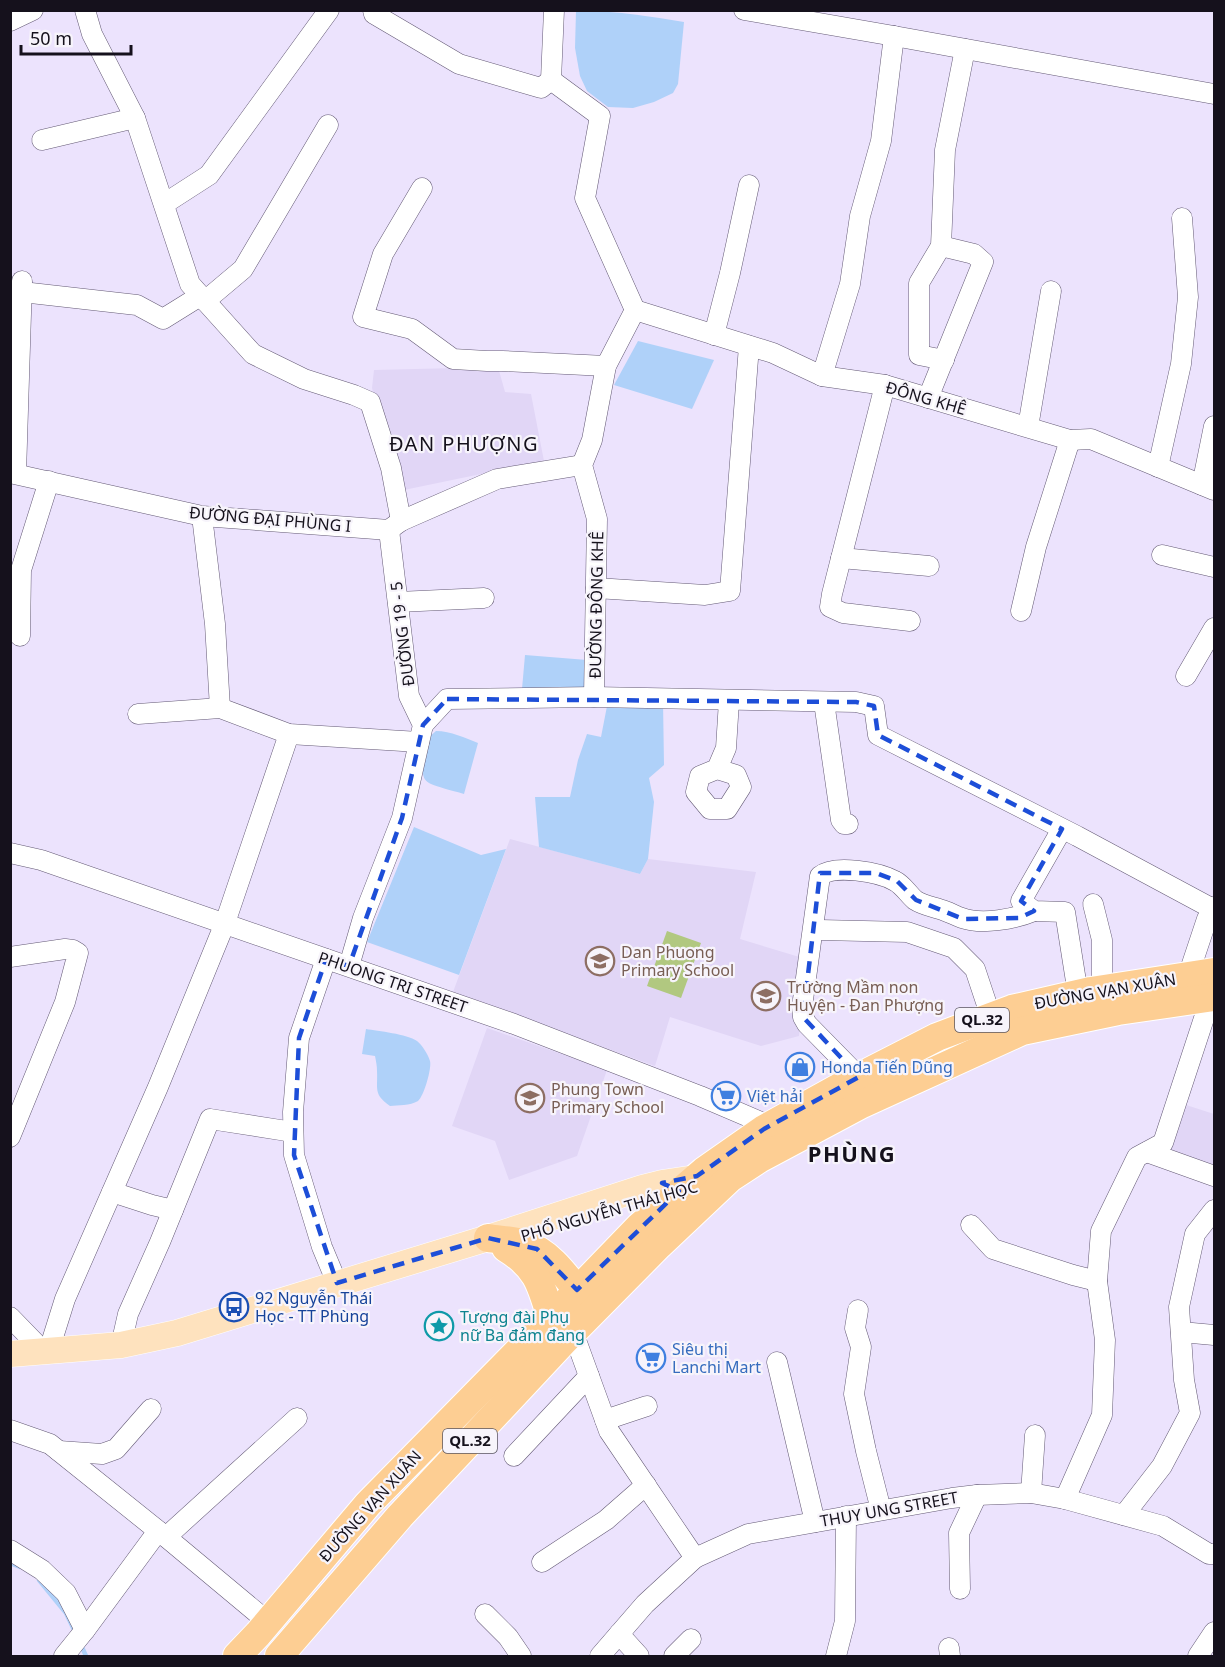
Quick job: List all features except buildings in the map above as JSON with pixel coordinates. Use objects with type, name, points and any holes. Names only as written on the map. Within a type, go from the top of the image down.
[{"type":"highway","name":"ĐƯỜNG VẠN XUÂN","points":[[287,1653],[562,1325],[577,1290],[640,1226],[770,1126],[938,1037],[1012,1009],[1090,992],[1205,986]]},
{"type":"highway","name":"ĐƯỜNG VẠN XUÂN","points":[[684,1190],[730,1178],[759,1159],[862,1104],[1022,1030],[1118,1011],[1205,986]]},
{"type":"highway","name":"ĐƯỜNG VẠN XUÂN","points":[[237,1656],[368,1504],[562,1325],[659,1245],[684,1190]]},
{"type":"highway","points":[[488,1238],[524,1243],[537,1249],[564,1273],[577,1290]]},
{"type":"highway","points":[[488,1238],[520,1257],[534,1271],[562,1325]]},
{"type":"main road","name":"PHỐ NGUYỄN THÁI HỌC","points":[[10,1354],[121,1345],[177,1333],[488,1238],[684,1190]]},
{"type":"street","points":[[10,21],[33,10]]},
{"type":"street","points":[[85,10],[92,34],[135,118],[190,284],[203,298]]},
{"type":"street","points":[[164,204],[208,174],[329,10]]},
{"type":"street","points":[[373,10],[374,14],[459,64],[541,88],[551,80],[554,10]]},
{"type":"street","points":[[744,10],[1215,94]]},
{"type":"street","points":[[822,376],[850,284],[860,216],[881,141],[894,36]]},
{"type":"street","points":[[944,360],[919,355],[919,283],[941,246],[945,150],[965,49]]},
{"type":"street","points":[[395,525],[497,479],[582,465],[592,440],[606,366],[635,310],[585,198],[600,116],[551,80]]},
{"type":"street","points":[[42,140],[135,118]]},
{"type":"street","points":[[14,473],[22,286],[137,305],[163,319],[167,318],[203,298],[243,268],[328,124]]},
{"type":"street","points":[[714,335],[749,185]]},
{"type":"street","points":[[422,188],[383,254],[363,317],[412,329],[436,345],[447,356],[453,358],[606,366]]},
{"type":"street","points":[[1158,467],[1181,364],[1188,297],[1182,218]]},
{"type":"street","points":[[928,398],[982,262],[974,254],[941,246]]},
{"type":"street","points":[[1028,427],[1051,291]]},
{"type":"street","name":"ĐƯỜNG 19 - 5","points":[[203,298],[253,354],[304,379],[370,402],[391,468],[398,602],[410,696],[421,734]]},
{"type":"street","name":"ĐÔNG KHÊ","points":[[635,310],[773,353],[822,376],[885,385],[1070,440],[1091,439],[1208,487]]},
{"type":"street","points":[[596,588],[705,595],[730,591],[749,346]]},
{"type":"street","points":[[885,385],[830,607],[843,613],[910,621]]},
{"type":"street","points":[[1208,487],[1215,426]]},
{"type":"street","points":[[1021,611],[1036,547],[1070,440]]},
{"type":"street","name":"ĐƯỜNG ĐÔNG KHÊ","points":[[582,465],[597,519],[594,697]]},
{"type":"street","name":"ĐƯỜNG ĐẠI PHÙNG I","points":[[14,473],[202,516],[395,525]]},
{"type":"street","points":[[20,636],[21,570],[49,481]]},
{"type":"street","points":[[202,516],[215,624],[220,708]]},
{"type":"street","points":[[1162,555],[1215,567]]},
{"type":"street","points":[[841,558],[929,566]]},
{"type":"street","points":[[398,602],[484,598]]},
{"type":"street","points":[[1186,676],[1215,628]]},
{"type":"street","points":[[349,966],[363,918],[402,818],[421,734],[447,699],[594,697],[856,702],[874,706],[878,735],[1214,908],[1207,919],[1205,986],[1163,1143],[1137,1157],[1101,1230],[1097,1281],[1105,1340],[1102,1415],[1065,1499]]},
{"type":"street","points":[[717,769],[726,748],[729,701]]},
{"type":"street","points":[[824,702],[841,820],[844,824],[848,824]]},
{"type":"street","points":[[138,714],[220,708],[289,734],[421,734]]},
{"type":"street","points":[[10,1317],[46,1351],[65,1299],[158,1087],[225,923],[289,734]]},
{"type":"street","points":[[1034,911],[1021,901],[1062,829]]},
{"type":"street","name":"PHUONG TRI STREET","points":[[12,859],[41,860],[514,1024],[700,1096],[770,1126]]},
{"type":"street","points":[[859,1077],[807,1024],[803,1017],[802,1007],[820,876],[825,872],[842,870],[876,873],[897,881],[916,900],[963,919],[985,921],[1019,918],[1034,911],[1065,912],[1090,992]]},
{"type":"street","points":[[1090,992],[1102,940],[1093,904]]},
{"type":"street","points":[[820,930],[907,932],[954,948],[975,969],[991,1017]]},
{"type":"street","points":[[10,1137],[65,1002],[78,953],[65,949],[11,959]]},
{"type":"street","points":[[326,958],[299,1038],[293,1132],[294,1155],[306,1200],[337,1283]]},
{"type":"street","points":[[121,1345],[128,1314],[210,1119],[293,1132]]},
{"type":"street","points":[[1147,1152],[1215,1176]]},
{"type":"street","points":[[112,1192],[173,1210]]},
{"type":"street","points":[[1124,1515],[1162,1466],[1190,1413],[1184,1380],[1179,1307],[1195,1234],[1215,1209]]},
{"type":"street","points":[[971,1225],[993,1249],[1097,1281]]},
{"type":"street","points":[[858,1310],[855,1328],[861,1347],[854,1394],[881,1510]]},
{"type":"street","points":[[562,1325],[589,1376],[609,1431],[695,1558]]},
{"type":"street","points":[[1181,1332],[1215,1335]]},
{"type":"street","points":[[777,1362],[815,1522]]},
{"type":"street","points":[[514,1455],[589,1376]]},
{"type":"street","points":[[605,1420],[647,1407]]},
{"type":"street","points":[[59,1451],[102,1454],[116,1449],[151,1409]]},
{"type":"street","points":[[64,1656],[162,1534],[297,1418]]},
{"type":"street","points":[[10,1430],[50,1444],[268,1622]]},
{"type":"street","points":[[1031,1493],[1035,1434]]},
{"type":"street","points":[[543,1562],[606,1520],[646,1485]]},
{"type":"street","name":"THUY UNG STREET","points":[[600,1656],[645,1604],[695,1558],[748,1534],[881,1510],[977,1495],[1031,1493],[1065,1499],[1163,1526],[1209,1554],[1215,1554]]},
{"type":"street","points":[[960,1589],[958,1533],[977,1495]]},
{"type":"street","points":[[836,1656],[845,1621],[846,1516]]},
{"type":"street","points":[[10,1550],[42,1570],[66,1593],[85,1630]]},
{"type":"street","points":[[484,1614],[508,1637],[521,1656]]},
{"type":"street","points":[[1198,1656],[1215,1632]]},
{"type":"street","points":[[619,1634],[639,1656]]},
{"type":"street","points":[[674,1656],[691,1639]]},
{"type":"highlighted area","points":[[447,699],[856,702],[874,706],[878,735],[1062,829],[1021,901],[1034,911],[1019,918],[963,919],[916,900],[897,881],[876,873],[820,873],[803,1017],[859,1077],[764,1129],[697,1176],[662,1183],[679,1191],[577,1290],[537,1249],[488,1238],[337,1283],[294,1155],[299,1038],[326,959],[349,966],[402,818],[423,725]]},
{"type":"shaded area","points":[[498,367],[505,392],[531,394],[544,461],[399,491],[372,388],[374,370]]},
{"type":"shaded area","name":"Dan Phuong Primary School","points":[[510,839],[640,874],[648,859],[756,872],[740,939],[806,959],[799,1036],[761,1046],[670,1017],[655,1066],[453,992]]},
{"type":"shaded area","name":"Phung Town Primary School","points":[[487,1028],[607,1070],[577,1156],[509,1180],[495,1141],[452,1126]]},
{"type":"shaded area","points":[[1186,1105],[1214,1114],[1214,1173],[1168,1157]]},
{"type":"green space","points":[[667,931],[701,943],[681,998],[647,986]]},
{"type":"water","points":[[576,11],[617,12],[684,22],[678,84],[673,93],[633,108],[608,107],[587,91],[580,76],[575,48]]},
{"type":"water","points":[[638,341],[714,360],[692,409],[614,385]]},
{"type":"water","points":[[525,655],[587,660],[585,690],[522,689]]},
{"type":"water","points":[[608,701],[663,701],[664,765],[649,778],[654,802],[648,859],[640,874],[539,847],[535,797],[570,797],[578,760],[587,734],[601,737]]},
{"type":"water","points":[[436,731],[452,733],[478,743],[464,794],[429,783],[425,779],[423,773],[429,737]]},
{"type":"water","points":[[414,827],[481,855],[506,849],[459,975],[367,942]]},
{"type":"water","points":[[366,1029],[406,1036],[423,1047],[430,1065],[425,1088],[418,1101],[408,1105],[390,1106],[381,1098],[378,1091],[375,1056],[362,1054]]},
{"type":"waterway","points":[[10,1563],[20,1567]]},
{"type":"waterway","points":[[39,1580],[66,1613],[75,1632]]},
{"type":"waterway","points":[[81,1645],[86,1656]]},
{"type":"place","name":"Dan Phuong Primary School","points":[[600,961]]},
{"type":"place","name":"Trường Mầm non Huyện - Đan Phượng","points":[[766,996]]},
{"type":"place","name":"Honda Tiến Dũng","points":[[800,1067]]},
{"type":"place","name":"Việt hải","points":[[726,1096]]},
{"type":"place","name":"Phung Town Primary School","points":[[530,1098]]},
{"type":"place","name":"92 Nguyễn Thái Học - TT Phùng","points":[[234,1307]]},
{"type":"place","name":"Tượng đài Phụ nữ Ba đảm đang","points":[[439,1326]]},
{"type":"place","name":"Siêu thị Lanchi Mart","points":[[651,1358]]},
{"type":"district","name":"ĐAN PHƯỢNG","points":[[464,444]]},
{"type":"district","name":"PHÙNG","points":[[852,1154]]}]
